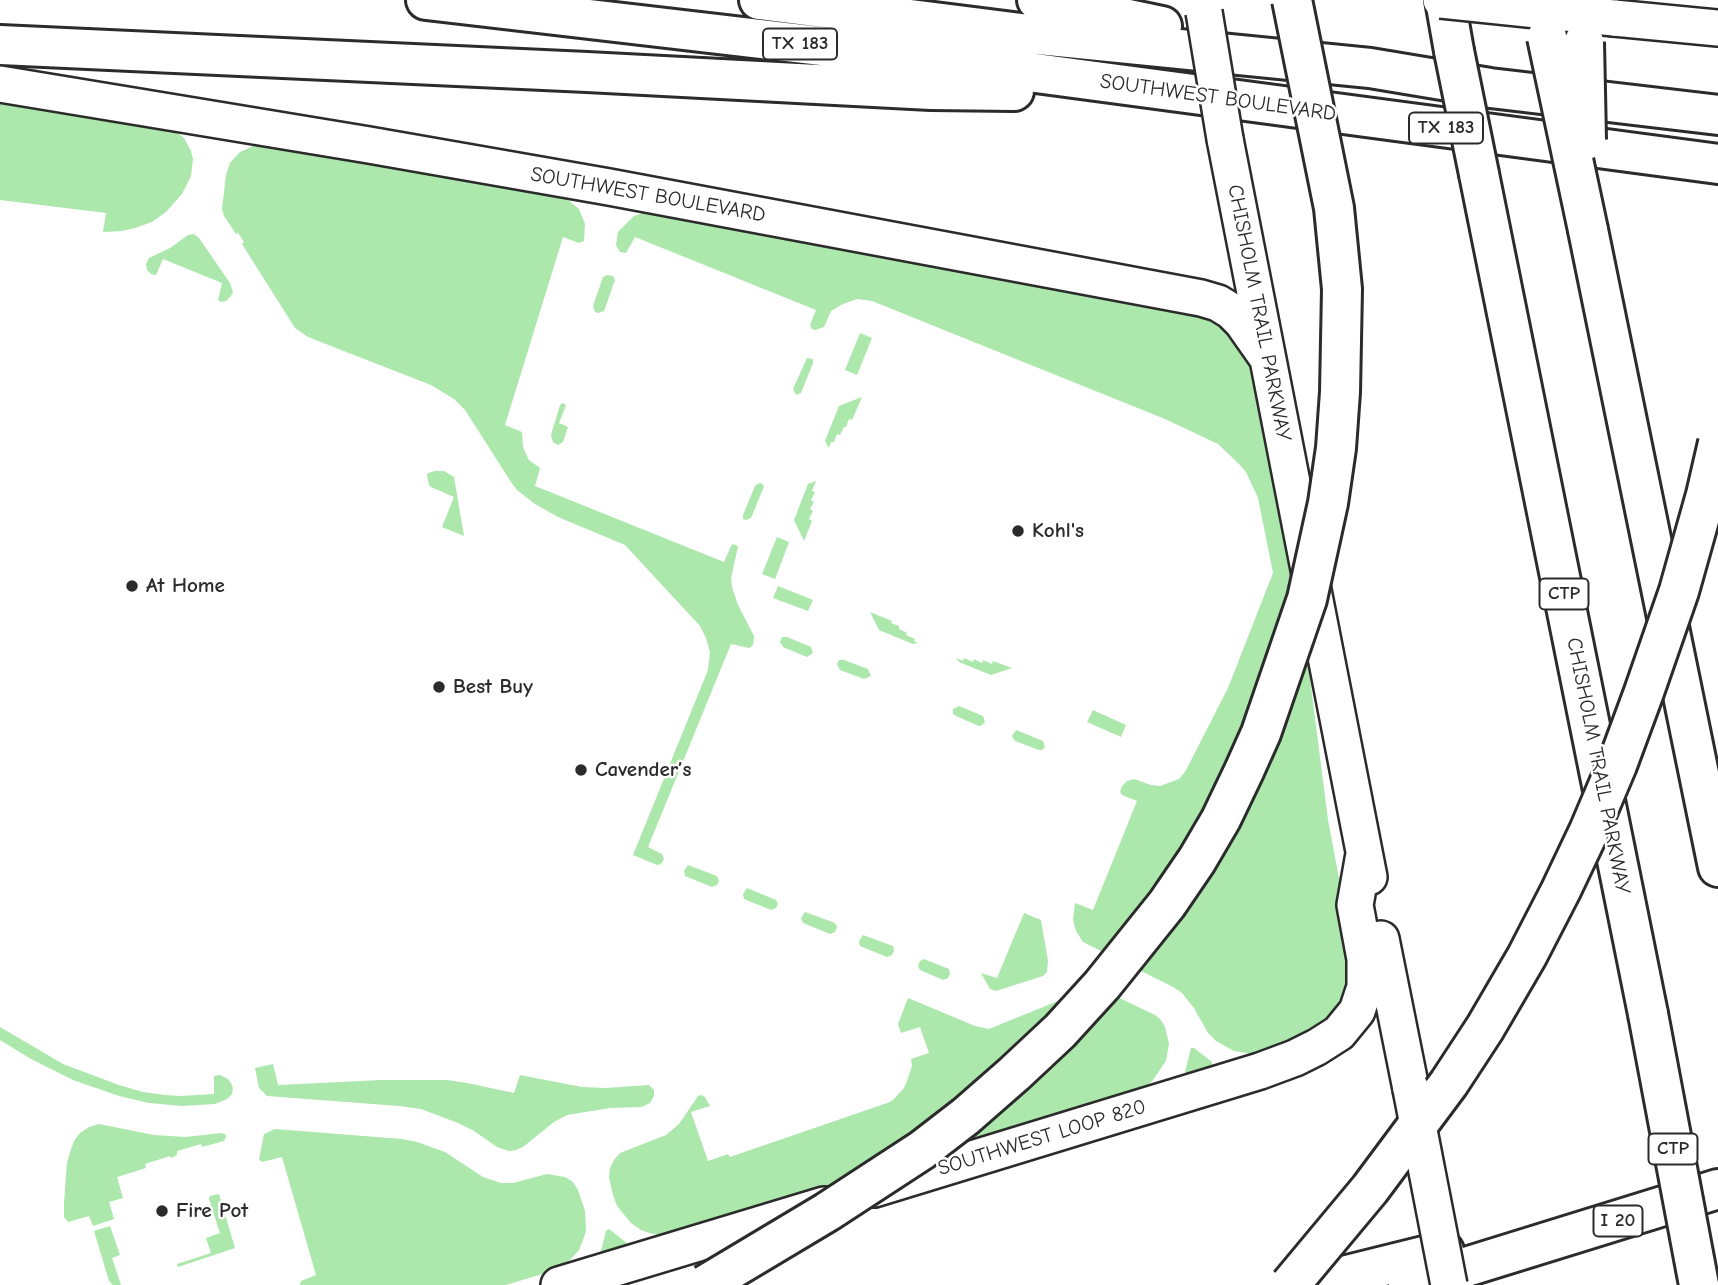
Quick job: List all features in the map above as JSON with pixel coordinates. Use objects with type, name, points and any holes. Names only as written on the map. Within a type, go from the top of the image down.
[{"type":"highway","name":"SOUTHWEST BOULEVARD","points":[[426,0],[923,58],[1718,164]]},
{"type":"highway","name":"SOUTHWEST BOULEVARD","points":[[759,0],[1029,34],[1370,68],[1490,88],[1718,115]]},
{"type":"highway","points":[[1037,0],[1370,68]]},
{"type":"highway","points":[[705,1285],[836,1206],[922,1150],[966,1116],[1060,1031],[1110,975],[1167,904],[1221,819],[1244,771],[1269,712],[1307,599],[1328,503],[1340,392],[1342,289],[1335,221],[1328,172],[1292,0]]},
{"type":"highway","name":"CHISHOLM TRAIL PARKWAY","points":[[1443,0],[1648,1014],[1699,1285]]},
{"type":"highway","points":[[1539,0],[1718,867]]},
{"type":"highway","points":[[1578,0],[1584,42],[1588,230]]},
{"type":"highway","points":[[0,45],[931,90],[1174,93]]},
{"type":"highway","points":[[1290,1285],[1370,1189],[1449,1083],[1527,956],[1561,890],[1594,820],[1644,692],[1679,591],[1718,443]]},
{"type":"highway","name":"I 20","points":[[1408,1285],[1718,1189]]},
{"type":"highway","points":[[1307,1285],[1459,1247],[1518,1251]]},
{"type":"main road","points":[[1443,0],[1718,28]]},
{"type":"main road","name":"CHISHOLM TRAIL PARKWAY","points":[[1203,6],[1225,138],[1449,1285]]},
{"type":"main road","name":"SOUTHWEST BOULEVARD","points":[[0,84],[516,171],[1201,298],[1218,303],[1231,311],[1268,359]]},
{"type":"main road","name":"SOUTHWEST LOOP 820","points":[[559,1285],[1188,1094],[1260,1071],[1317,1047],[1339,1033],[1357,1011],[1364,987],[1365,959],[1355,905],[1364,855]]},
{"type":"green space","points":[[0,96],[173,129],[184,138],[191,151],[191,176],[182,194],[166,212],[152,222],[122,231],[103,232],[106,213],[0,200]]},
{"type":"green space","points":[[262,142],[562,195],[579,209],[585,224],[584,241],[579,243],[563,237],[505,425],[522,432],[523,447],[529,460],[540,468],[535,486],[724,562],[731,546],[736,545],[738,547],[731,578],[732,587],[754,636],[753,645],[749,648],[731,644],[648,847],[662,854],[664,859],[661,864],[657,865],[633,855],[708,670],[710,652],[700,626],[625,545],[558,517],[517,490],[465,410],[454,399],[431,385],[308,337],[295,328],[222,209],[230,163],[240,152]]},
{"type":"green space","points":[[648,211],[1214,312],[1249,357],[1308,663],[1328,820],[1355,963],[1337,1019],[1265,1053],[1234,1051],[1208,1033],[1182,993],[1083,942],[1073,920],[1075,903],[1093,910],[1137,801],[1122,795],[1122,786],[1134,779],[1160,786],[1179,779],[1185,772],[1228,688],[1273,573],[1258,498],[1246,472],[1218,444],[1165,419],[872,301],[857,299],[843,304],[831,311],[824,327],[815,330],[810,325],[816,310],[635,237],[626,253],[620,252],[616,245],[618,232],[634,216]]},
{"type":"green space","points":[[194,234],[230,283],[233,292],[226,301],[218,300],[222,283],[163,259],[156,275],[147,270],[149,258]]},
{"type":"green space","points":[[613,276],[615,280],[604,311],[598,313],[593,306],[603,277]]},
{"type":"green space","points":[[860,333],[872,338],[857,375],[845,370]]},
{"type":"green space","points":[[807,358],[813,359],[813,363],[801,393],[796,395],[793,389]]},
{"type":"green space","points":[[862,397],[852,420],[849,419],[829,448],[825,441],[839,406]]},
{"type":"green space","points":[[560,405],[566,405],[559,423],[568,427],[563,442],[558,445],[553,442],[551,435]]},
{"type":"green space","points":[[444,471],[454,477],[464,536],[442,527],[454,497],[429,485],[427,475]]},
{"type":"green space","points":[[816,481],[811,500],[814,502],[810,509],[813,511],[809,519],[812,521],[804,541],[794,520],[808,484]]},
{"type":"green space","points":[[761,483],[764,486],[751,518],[743,519],[755,486]]},
{"type":"green space","points":[[777,537],[789,542],[775,579],[762,574]]},
{"type":"green space","points":[[778,586],[813,600],[808,611],[773,598]]},
{"type":"green space","points":[[870,612],[892,621],[891,623],[899,626],[899,629],[918,643],[913,644],[879,630]]},
{"type":"green space","points":[[782,637],[811,647],[813,653],[807,657],[783,647],[780,642]]},
{"type":"green space","points":[[956,658],[973,662],[974,659],[982,663],[983,660],[992,664],[993,661],[1012,668],[991,675],[959,662]]},
{"type":"green space","points":[[839,660],[868,669],[871,676],[864,679],[840,670],[837,664]]},
{"type":"green space","points":[[959,706],[983,716],[985,722],[979,726],[956,716],[953,709]]},
{"type":"green space","points":[[1093,710],[1126,725],[1121,737],[1087,722]]},
{"type":"green space","points":[[1016,730],[1043,741],[1045,747],[1039,750],[1015,741],[1012,736]]},
{"type":"green space","points":[[688,865],[717,876],[717,885],[712,887],[685,876],[684,871]]},
{"type":"green space","points":[[747,888],[776,900],[776,908],[771,910],[744,899],[743,894]]},
{"type":"green space","points":[[805,912],[835,923],[835,932],[830,934],[803,923],[801,918]]},
{"type":"green space","points":[[1024,913],[1041,920],[1048,961],[1047,972],[1043,976],[996,991],[990,989],[981,973],[997,978]]},
{"type":"green space","points":[[863,935],[893,946],[892,955],[887,957],[860,946],[859,941]]},
{"type":"green space","points":[[924,959],[949,969],[948,978],[943,980],[920,970],[918,966]]},
{"type":"green space","points":[[1075,994],[1113,995],[1161,1020],[1169,1044],[1166,1061],[1145,1088],[672,1234],[652,1234],[641,1230],[631,1223],[617,1206],[609,1177],[614,1160],[620,1153],[666,1135],[679,1124],[698,1096],[705,1097],[710,1106],[691,1112],[708,1161],[728,1154],[730,1157],[890,1102],[904,1088],[912,1066],[911,1059],[929,1053],[920,1027],[901,1033],[898,1024],[908,998],[975,1026],[989,1029]]},
{"type":"green space","points":[[0,1027],[63,1064],[143,1092],[181,1096],[214,1094],[214,1076],[220,1075],[231,1083],[232,1094],[215,1104],[182,1106],[149,1103],[119,1096],[73,1080],[31,1059],[0,1040]]},
{"type":"green space","points":[[1191,1048],[1212,1062],[1212,1067],[1187,1074],[1185,1072]]},
{"type":"green space","points":[[273,1064],[278,1085],[447,1080],[514,1093],[520,1075],[582,1087],[649,1085],[654,1090],[654,1096],[650,1103],[642,1107],[610,1108],[567,1115],[523,1147],[509,1151],[497,1147],[458,1123],[421,1109],[267,1096],[259,1088],[255,1068]]},
{"type":"green space","points":[[99,1124],[154,1135],[186,1137],[221,1133],[226,1137],[224,1141],[177,1151],[177,1155],[171,1158],[170,1156],[145,1164],[146,1168],[117,1177],[123,1198],[109,1202],[114,1219],[93,1226],[89,1216],[68,1222],[64,1217],[64,1203],[70,1152],[80,1133]]},
{"type":"green space","points":[[275,1129],[417,1142],[445,1152],[483,1177],[501,1183],[513,1183],[547,1174],[565,1177],[573,1182],[578,1190],[585,1211],[586,1231],[583,1240],[579,1250],[562,1266],[506,1285],[300,1285],[301,1281],[316,1275],[282,1157],[262,1162],[259,1159],[264,1134]]},
{"type":"green space","points":[[219,1194],[235,1248],[178,1267],[177,1264],[211,1253],[206,1238],[220,1233],[209,1199],[210,1196]]},
{"type":"green space","points":[[110,1226],[120,1255],[112,1258],[121,1285],[112,1285],[109,1281],[94,1231]]},
{"type":"green space","points":[[609,1229],[629,1247],[602,1255],[606,1231]]},
{"type":"place","name":"Kohl's","points":[[1018,531]]},
{"type":"place","name":"At Home","points":[[132,586]]},
{"type":"place","name":"Best Buy","points":[[439,687]]},
{"type":"place","name":"Cavender’s","points":[[581,770]]},
{"type":"place","name":"Fire Pot","points":[[162,1211]]}]
